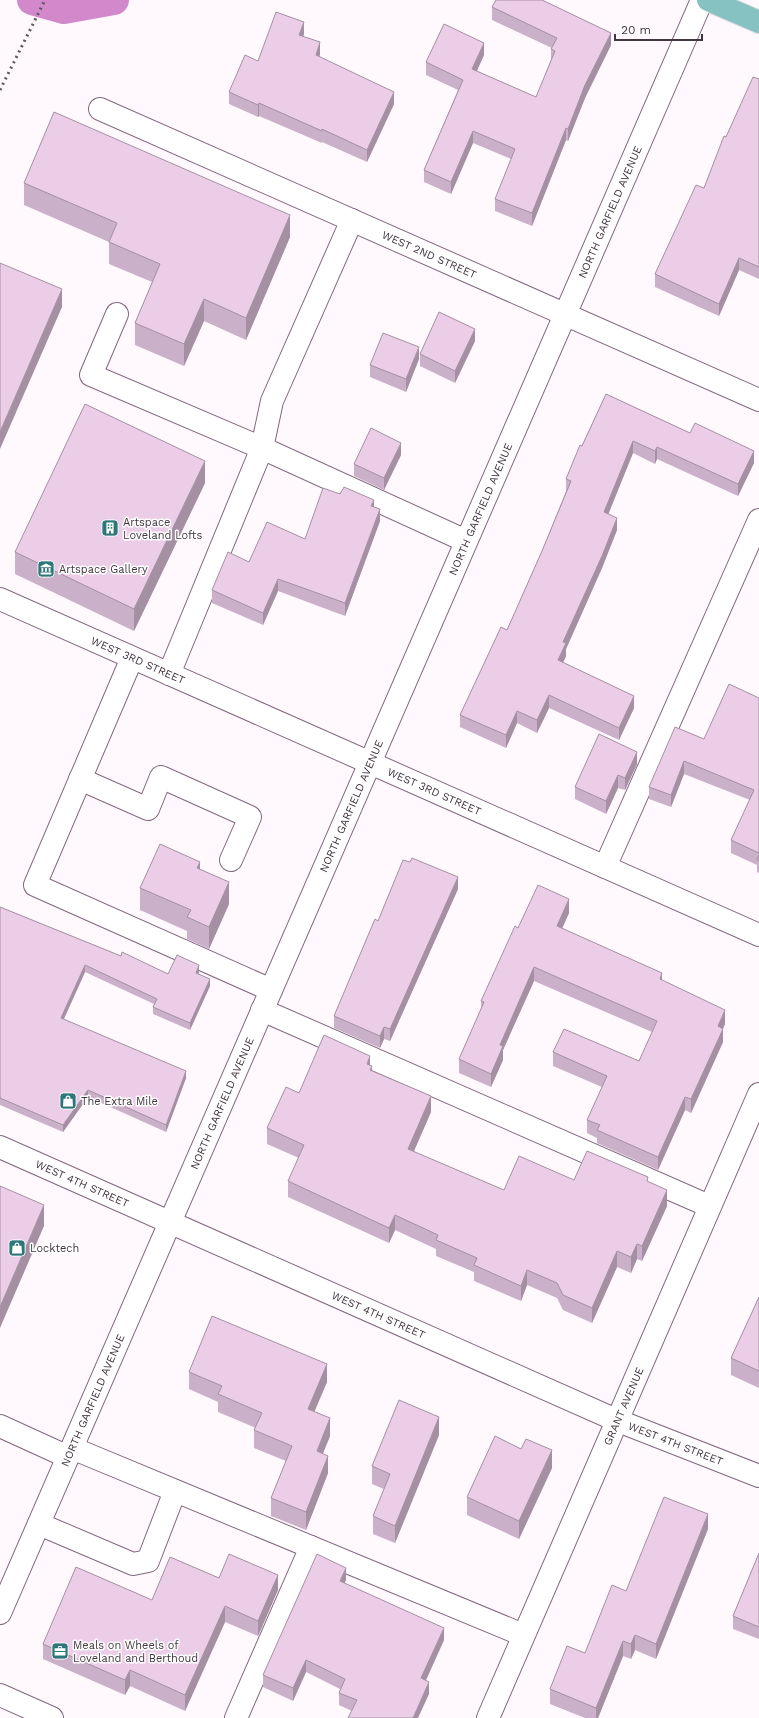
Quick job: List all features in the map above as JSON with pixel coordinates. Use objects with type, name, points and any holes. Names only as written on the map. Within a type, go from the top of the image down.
[{"type":"main road","points":[[708,0],[759,22]]},
{"type":"street","name":"NORTH GARFIELD AVENUE","points":[[0,1613],[5,1589],[39,1524],[702,0]]},
{"type":"street","name":"WEST 2ND STREET","points":[[100,110],[759,400]]},
{"type":"street","points":[[169,674],[262,448],[272,401],[352,220]]},
{"type":"street","points":[[117,314],[91,375],[262,448],[466,541]]},
{"type":"street","points":[[605,867],[759,520]]},
{"type":"street","name":"WEST 3RD STREET","points":[[0,599],[759,935]]},
{"type":"street","points":[[132,658],[35,885],[271,990]]},
{"type":"street","points":[[80,779],[148,809],[161,777],[250,817],[231,860]]},
{"type":"street","points":[[262,1010],[709,1206]]},
{"type":"street","name":"GRANT AVENUE","points":[[488,1718],[616,1420],[759,1094]]},
{"type":"street","name":"WEST 4TH STREET","points":[[0,1147],[616,1420],[759,1476]]},
{"type":"street","points":[[0,1426],[176,1491],[523,1635]]},
{"type":"street","points":[[39,1524],[133,1564],[148,1561],[176,1491]]},
{"type":"street","points":[[236,1718],[311,1547]]},
{"type":"street","points":[[0,1695],[52,1718]]},
{"type":"building","points":[[496,0],[542,0],[611,33],[585,85],[568,129],[566,128],[532,213],[495,199],[515,149],[473,131],[451,182],[424,170],[463,80],[426,62],[444,24],[484,43],[472,69],[536,97],[555,51],[551,49],[557,38],[492,7]]},
{"type":"building","points":[[276,12],[304,22],[299,35],[320,42],[316,55],[394,92],[367,150],[322,129],[322,131],[259,103],[258,105],[229,92],[245,55],[258,61]]},
{"type":"building","points":[[753,77],[759,79],[759,267],[739,258],[719,304],[655,274],[696,185],[704,188],[724,136],[726,137]]},
{"type":"building","points":[[54,112],[290,215],[246,318],[204,299],[184,344],[135,323],[160,264],[109,242],[117,223],[24,183]]},
{"type":"building","points":[[0,263],[62,289],[0,432]]},
{"type":"building","points":[[439,312],[475,329],[455,371],[420,354]]},
{"type":"building","points":[[383,333],[419,347],[406,379],[370,365]]},
{"type":"building","points":[[606,394],[690,433],[695,423],[754,451],[738,484],[657,447],[655,451],[633,441],[604,512],[617,518],[602,556],[563,642],[566,643],[558,660],[634,696],[619,728],[549,695],[537,720],[517,711],[506,735],[460,715],[501,627],[507,630],[571,481],[566,479],[580,445],[582,446]]},
{"type":"building","name":"Artspace Loveland Lofts","points":[[85,404],[205,461],[134,609],[15,552]]},
{"type":"building","points":[[371,428],[401,443],[384,478],[354,464]]},
{"type":"building","points":[[344,487],[374,500],[371,506],[380,509],[345,603],[278,579],[263,613],[212,590],[228,552],[249,562],[267,522],[305,539],[323,488],[340,494]]},
{"type":"building","points":[[729,684],[759,698],[759,853],[731,840],[754,790],[684,761],[671,795],[649,787],[675,727],[704,739]]},
{"type":"building","points":[[599,734],[637,752],[625,778],[618,775],[606,801],[575,787]]},
{"type":"building","points":[[160,844],[200,862],[197,868],[229,882],[209,927],[187,917],[191,910],[140,888]]},
{"type":"building","points":[[412,858],[458,877],[390,1029],[384,1027],[380,1036],[334,1016],[375,919],[378,921],[403,860],[410,862]]},
{"type":"building","points":[[538,885],[569,899],[557,926],[662,973],[660,979],[725,1010],[718,1026],[723,1029],[691,1099],[685,1097],[658,1157],[597,1130],[600,1125],[587,1120],[607,1076],[553,1052],[564,1029],[639,1061],[657,1021],[534,967],[500,1045],[503,1046],[491,1074],[459,1059],[484,1002],[481,1001],[515,926],[518,928]]},
{"type":"building","points":[[0,907],[121,956],[122,952],[168,974],[177,955],[199,965],[196,973],[210,979],[190,1023],[153,1007],[157,999],[85,965],[61,1018],[186,1071],[166,1125],[88,1090],[63,1125],[0,1098]]},
{"type":"building","points":[[324,1035],[370,1056],[367,1064],[372,1066],[370,1070],[431,1096],[408,1149],[504,1190],[519,1156],[574,1180],[587,1151],[648,1177],[647,1181],[667,1190],[642,1246],[637,1244],[631,1257],[617,1251],[592,1308],[563,1295],[557,1283],[527,1270],[521,1286],[474,1265],[477,1258],[436,1240],[438,1235],[395,1215],[389,1228],[288,1181],[304,1145],[267,1128],[286,1087],[299,1093]]},
{"type":"building","points":[[0,1186],[44,1205],[0,1307]]},
{"type":"building","points":[[759,1297],[759,1371],[731,1358]]},
{"type":"building","points":[[212,1316],[327,1364],[308,1409],[330,1418],[317,1451],[328,1456],[306,1512],[271,1498],[292,1446],[254,1430],[262,1413],[218,1394],[222,1386],[189,1372]]},
{"type":"building","points":[[399,1400],[439,1417],[395,1526],[373,1516],[390,1474],[372,1466]]},
{"type":"building","points":[[495,1436],[521,1449],[526,1439],[552,1450],[519,1521],[467,1497]]},
{"type":"building","points":[[664,1497],[708,1514],[656,1644],[635,1635],[631,1644],[623,1641],[596,1708],[550,1689],[567,1646],[585,1653],[612,1585],[626,1591]]},
{"type":"building","points":[[759,1553],[759,1627],[733,1616]]},
{"type":"building","points":[[229,1554],[278,1575],[258,1621],[225,1606],[185,1695],[130,1670],[125,1680],[43,1644],[76,1567],[152,1600],[170,1557],[219,1578]]},
{"type":"building","points":[[317,1554],[346,1568],[340,1581],[444,1628],[421,1678],[429,1682],[413,1718],[348,1718],[357,1700],[339,1693],[345,1679],[306,1660],[293,1688],[263,1675]]},
{"type":"waterway","points":[[32,0],[64,9],[114,0]]},
{"type":"railway","points":[[0,90],[45,0]]},
{"type":"place","name":"Artspace Loveland Lofts","points":[[110,528]]},
{"type":"place","name":"Artspace Gallery","points":[[46,569]]},
{"type":"place","name":"The Extra Mile","points":[[68,1101]]},
{"type":"place","name":"Locktech","points":[[17,1248]]},
{"type":"place","name":"Meals on Wheels of Loveland and Berthoud","points":[[60,1651]]}]
